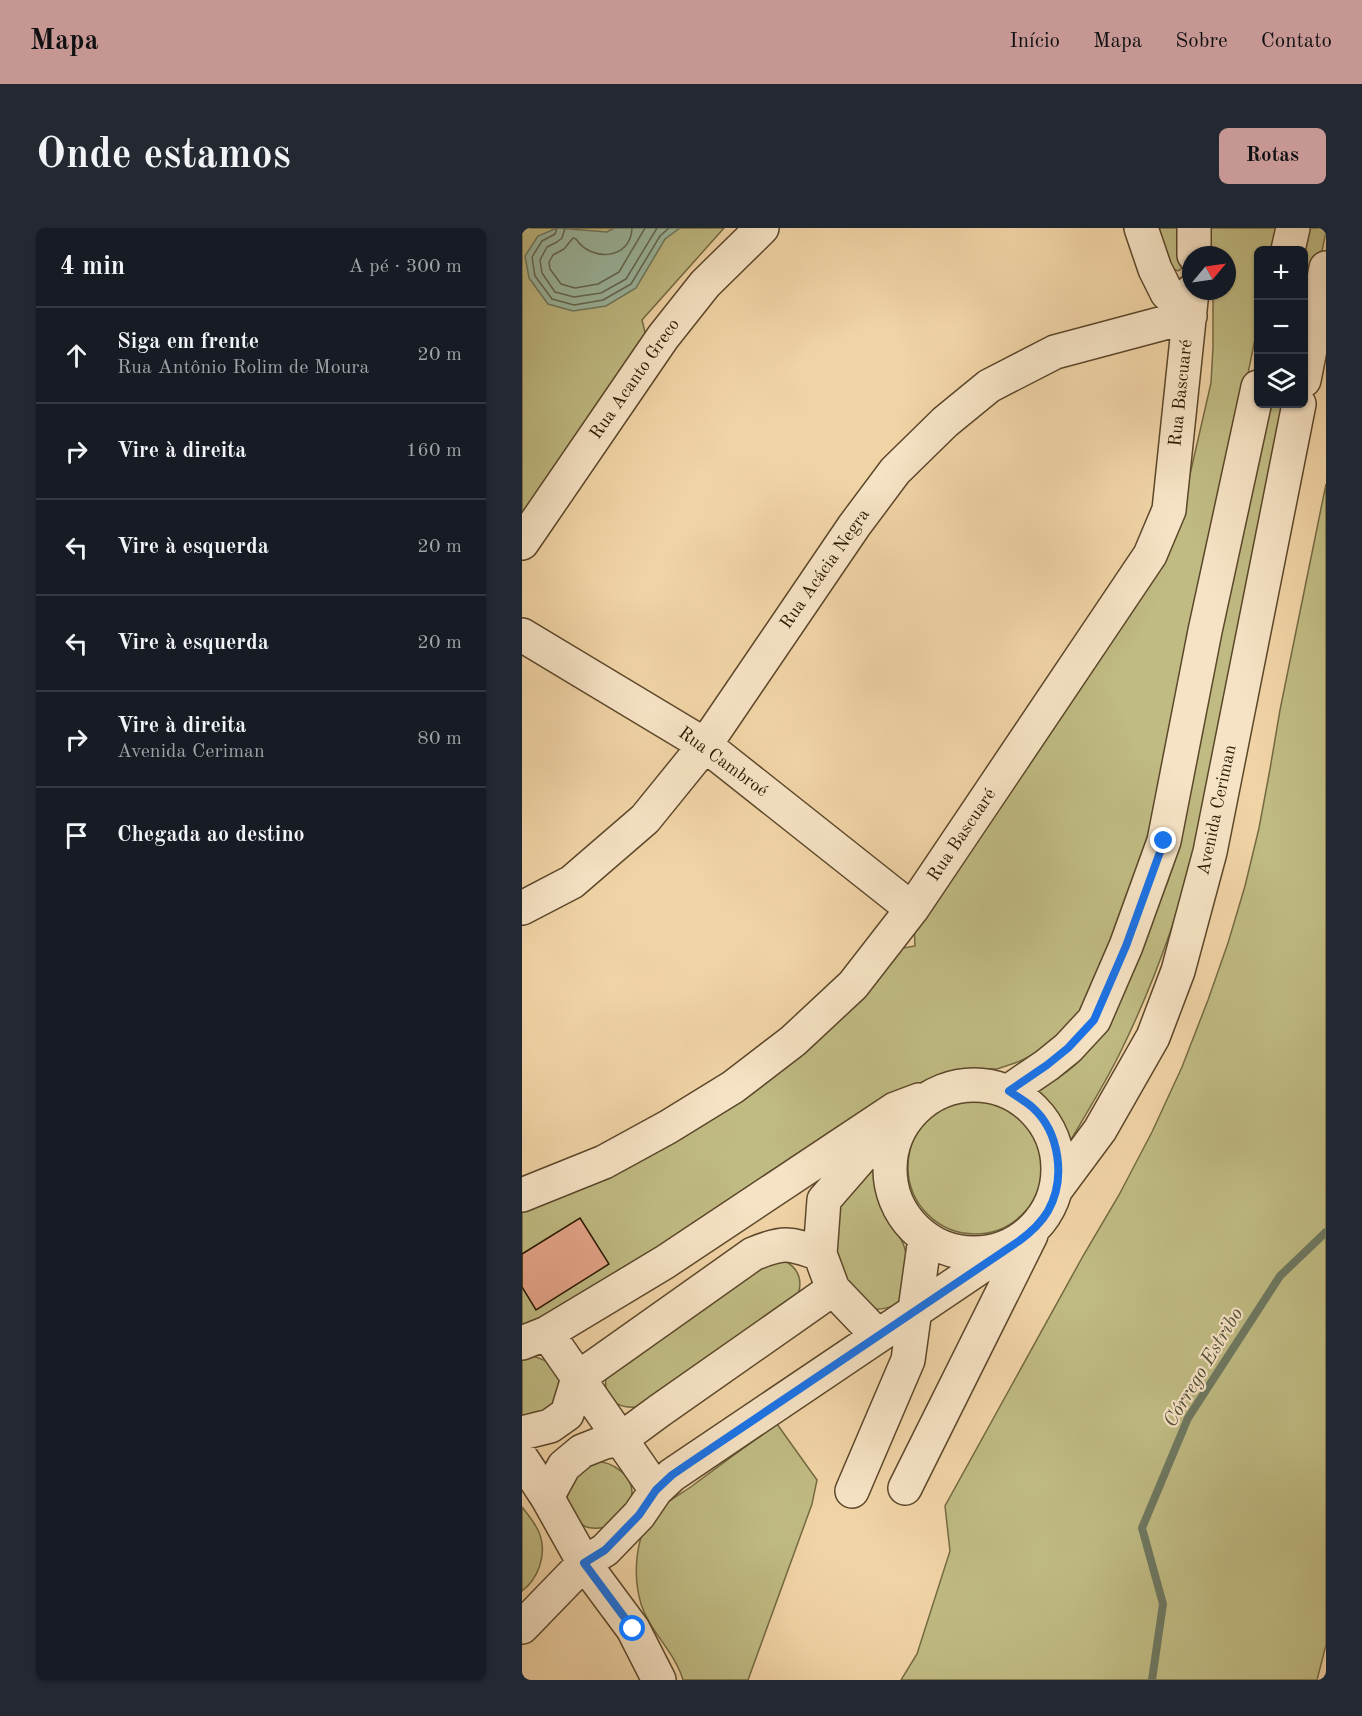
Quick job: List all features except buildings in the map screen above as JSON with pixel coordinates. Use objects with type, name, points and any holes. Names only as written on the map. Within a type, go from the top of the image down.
[{"type":"street","name":"Rua Acanto Greco","points":[[522,543],[663,337],[705,284],[762,228]]},
{"type":"street","points":[[1141,228],[1155,269],[1167,293],[1191,304]]},
{"type":"street","points":[[1194,228],[1194,246]]},
{"type":"street","points":[[1289,246],[1293,228]]},
{"type":"street","points":[[1308,360],[1326,268]]},
{"type":"street","name":"Rua Acácia Negra","points":[[522,908],[572,882],[645,819],[705,745],[895,471],[945,422],[989,386],[1055,352],[1191,304]]},
{"type":"street","name":"Rua Bascuaré","points":[[522,1195],[604,1162],[668,1127],[733,1087],[793,1041],[853,986],[912,909],[1150,555],[1169,510],[1191,304]]},
{"type":"street","points":[[1009,1091],[1068,1048],[1094,1020],[1126,946],[1164,841],[1205,631],[1254,405]]},
{"type":"street","name":"Avenida Ceriman","points":[[1057,1188],[1100,1130],[1153,1037],[1178,971],[1210,852],[1298,408]]},
{"type":"street","name":"Rua Cambroé","points":[[522,634],[705,745],[912,909]]},
{"type":"street","points":[[522,1627],[584,1563],[605,1550],[639,1515],[656,1490],[672,1475],[1026,1236],[1048,1211],[1057,1188],[1059,1159],[1050,1131],[1033,1108],[1009,1091],[982,1084],[954,1086],[895,1109],[665,1262],[534,1338],[578,1378],[656,1490]]},
{"type":"street","points":[[929,1097],[910,1113],[897,1134],[890,1162],[893,1191],[905,1217],[925,1238],[956,1252],[988,1253],[1026,1236]]},
{"type":"street","points":[[878,1336],[834,1288],[820,1254],[824,1200],[870,1147],[897,1134]]},
{"type":"street","points":[[904,1488],[1026,1236]]},
{"type":"street","points":[[852,1491],[908,1360],[925,1238]]},
{"type":"street","points":[[522,1433],[550,1426],[567,1414],[578,1378],[753,1254],[775,1245],[794,1245],[820,1254]]},
{"type":"street","points":[[547,1497],[564,1466],[582,1451],[605,1442],[621,1439],[834,1288]]},
{"type":"street","points":[[522,1459],[547,1497],[584,1563],[633,1629],[659,1680]]},
{"type":"shaded area","points":[[522,228],[724,228],[642,320],[647,340],[522,522]]},
{"type":"shaded area","points":[[1158,228],[1180,228],[1182,268],[1178,271],[1173,269]]},
{"type":"shaded area","points":[[1208,228],[1279,228],[1275,246],[1254,246],[1254,344],[1151,843],[1135,887],[1076,1021],[1037,1053],[1018,1062],[997,1069],[952,1072],[913,1086],[658,1253],[522,1329],[522,1207],[596,1178],[898,949],[915,946],[914,923],[1167,558],[1177,531],[1211,383],[1213,300],[1236,300],[1236,246],[1210,246]]},
{"type":"shaded area","points":[[1309,228],[1326,228],[1308,316],[1308,246],[1305,246]]},
{"type":"shaded area","points":[[1268,408],[1287,408],[1197,844],[1173,925],[1131,1030],[1069,1143],[1054,1113],[1034,1091],[1067,1072],[1084,1056],[1098,1037],[1168,881],[1180,836],[1238,544]]},
{"type":"shaded area","points":[[1326,484],[1326,1645],[1317,1680],[901,1680],[917,1654],[950,1551],[945,1506],[1152,1132],[1182,1067],[1208,1000],[1245,886],[1259,828],[1280,710]]},
{"type":"shaded area","points":[[975,1100],[1001,1105],[1022,1120],[1037,1141],[1042,1167],[1037,1193],[1022,1214],[1001,1229],[975,1234],[949,1229],[928,1214],[913,1193],[908,1167],[913,1141],[928,1120],[949,1105]]},
{"type":"shaded area","points":[[878,1155],[878,1177],[882,1200],[888,1218],[904,1246],[908,1280],[902,1298],[895,1305],[871,1309],[836,1270],[836,1205]]},
{"type":"shaded area","points":[[785,1261],[794,1269],[799,1278],[796,1300],[637,1407],[622,1406],[612,1400],[606,1390],[606,1375],[763,1263]]},
{"type":"shaded area","points":[[522,1355],[536,1357],[555,1369],[561,1381],[561,1389],[556,1408],[522,1424]]},
{"type":"shaded area","points":[[777,1424],[817,1480],[812,1504],[748,1680],[683,1680],[674,1660],[650,1624],[638,1593],[637,1556],[643,1532],[648,1521],[658,1509]]},
{"type":"shaded area","points":[[593,1461],[615,1467],[627,1477],[630,1483],[632,1491],[630,1502],[612,1526],[586,1527],[576,1519],[563,1496],[568,1477]]},
{"type":"shaded area","points":[[522,1507],[539,1531],[542,1558],[533,1580],[522,1591]]},
{"type":"water","points":[[557,228],[607,232],[614,228],[680,228],[665,239],[636,288],[606,306],[573,311],[548,304],[529,278],[525,256],[538,236]]},
{"type":"waterway","name":"Córrego Estribo","points":[[1152,1680],[1163,1604],[1142,1528],[1188,1418],[1280,1276],[1326,1232]]},
{"type":"route","points":[[633,1629],[584,1563],[605,1550],[639,1515],[656,1490],[672,1475],[1019,1241],[1033,1230],[1048,1211],[1057,1188],[1059,1159],[1050,1131],[1033,1108],[1009,1091],[1068,1048],[1094,1020],[1126,946],[1164,841]]}]
